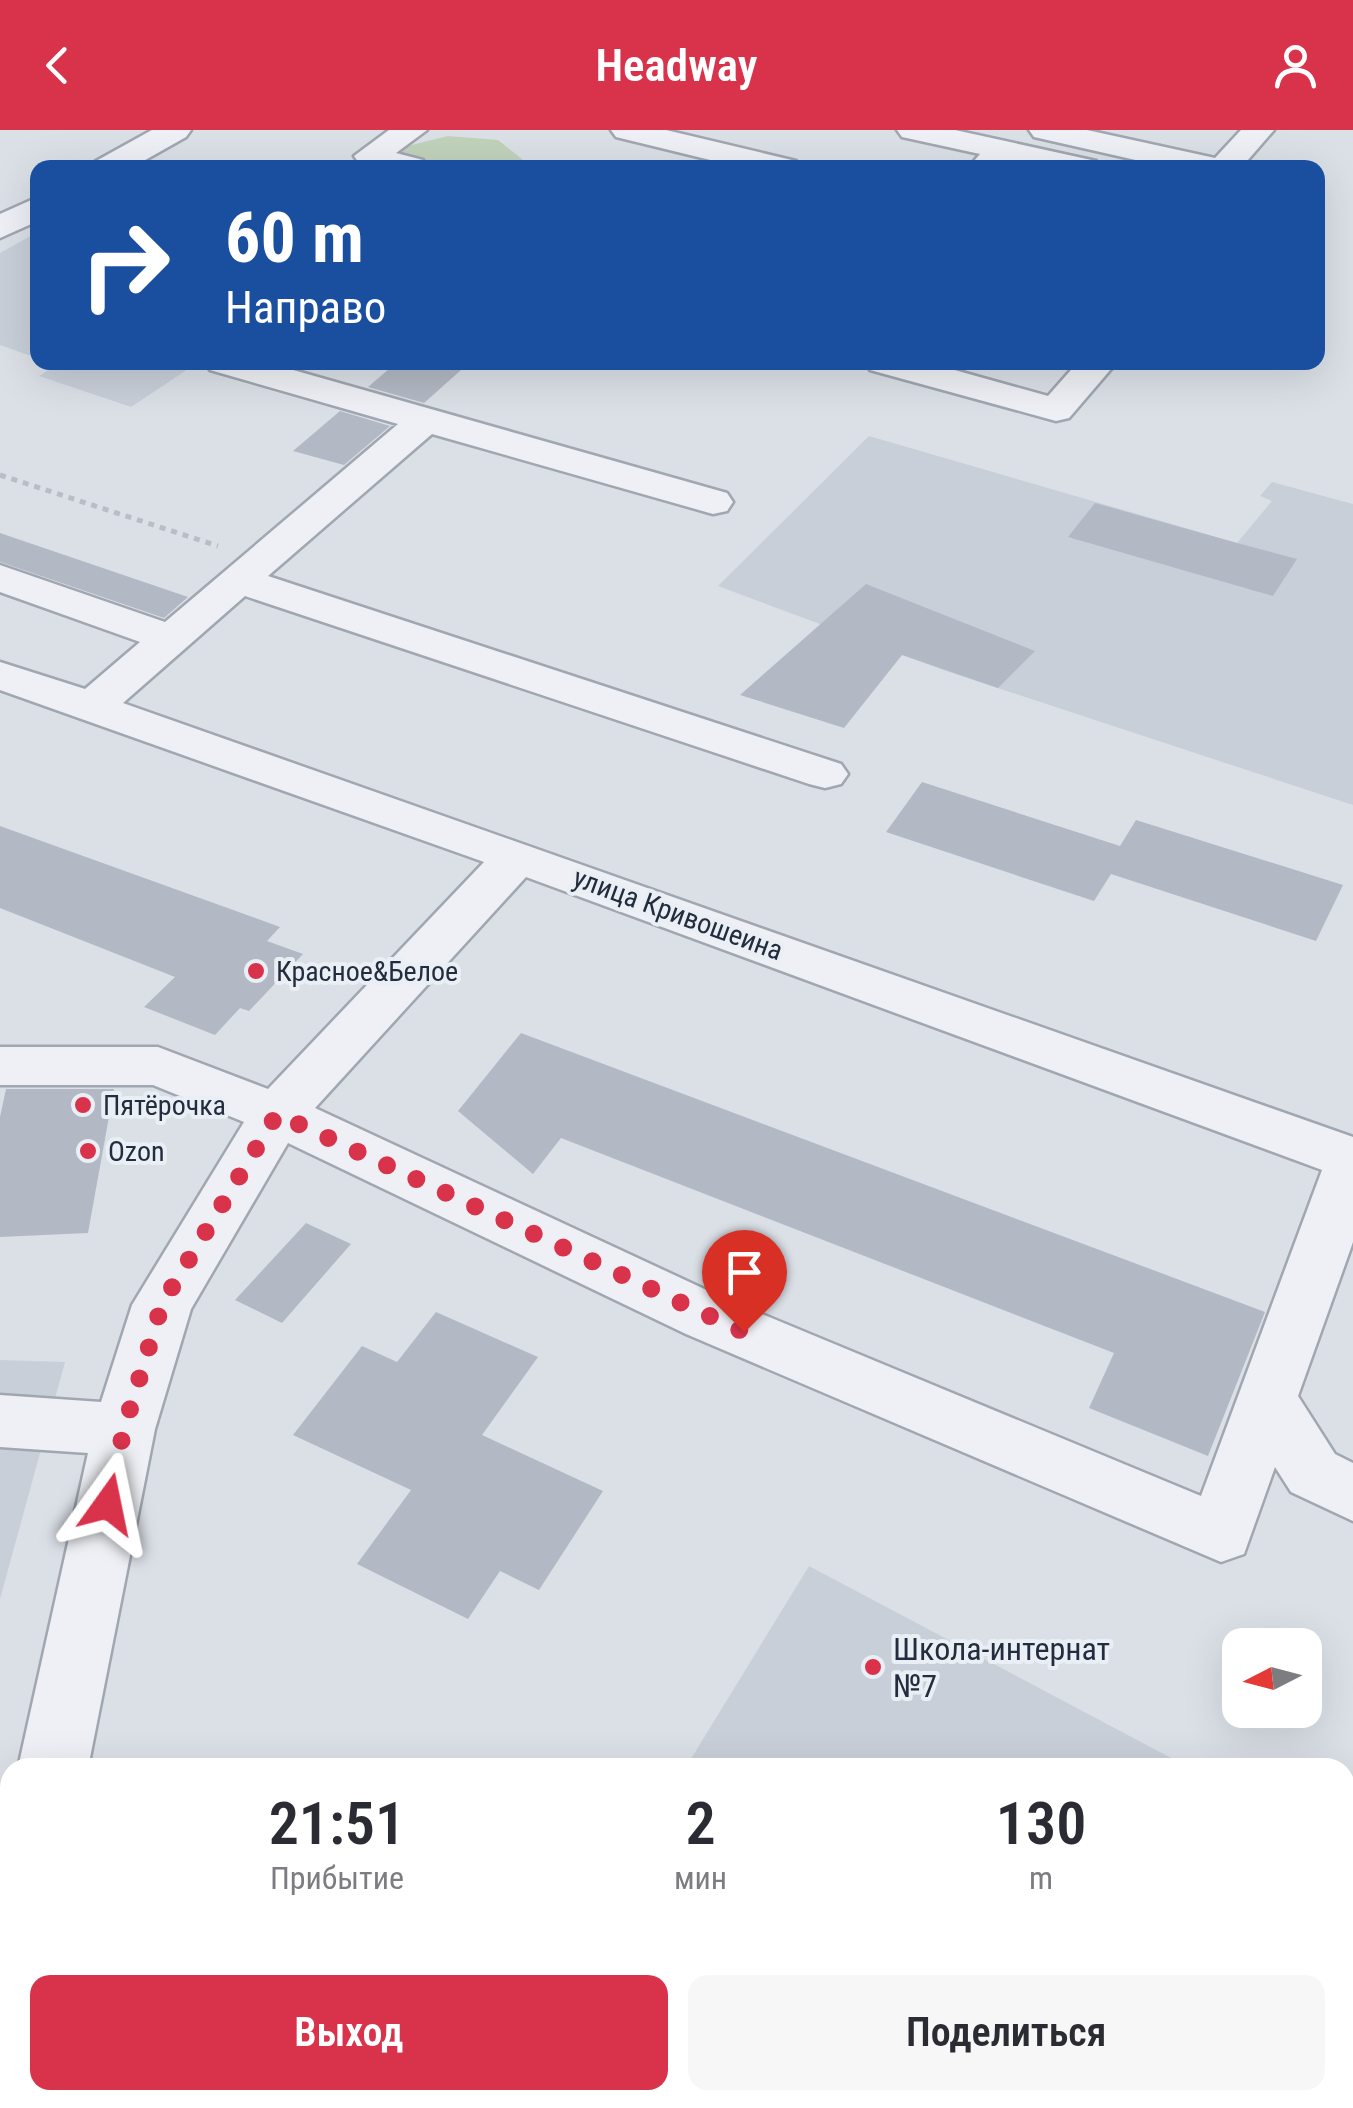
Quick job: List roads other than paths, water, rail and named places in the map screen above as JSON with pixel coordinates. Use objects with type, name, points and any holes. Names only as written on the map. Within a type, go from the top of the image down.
[{"type":"street","points":[[121,160],[175,130]]},
{"type":"street","points":[[386,160],[370,156],[411,130]]},
{"type":"street","points":[[627,130],[752,160]]},
{"type":"street","points":[[913,130],[993,159]]},
{"type":"street","points":[[1045,130],[1183,160]]},
{"type":"street","points":[[1228,160],[1258,130]]},
{"type":"street","points":[[0,228],[30,211]]},
{"type":"street","points":[[251,370],[713,502]]},
{"type":"street","points":[[911,370],[1056,410],[1092,370]]},
{"type":"street","points":[[91,706],[424,420]]},
{"type":"street","points":[[250,570],[825,774]]},
{"type":"street","points":[[0,578],[170,638]]},
{"type":"street","name":"улица Кривошеина","points":[[0,675],[517,856],[1353,1161]]},
{"type":"street","points":[[55,1758],[124,1429],[162,1304],[277,1114],[517,856]]},
{"type":"street","points":[[0,1066],[158,1066],[277,1114],[707,1317],[1221,1534],[1353,1161]]},
{"type":"street","points":[[1266,1399],[1313,1473],[1353,1494]]},
{"type":"street","points":[[0,1421],[124,1429]]},
{"type":"place","name":"Красное&Белое","points":[[256,971]]},
{"type":"place","name":"Пятёрочка","points":[[83,1105]]},
{"type":"place","name":"Ozon","points":[[88,1151]]},
{"type":"place","name":"Школа-интернат №7","points":[[873,1667]]}]
